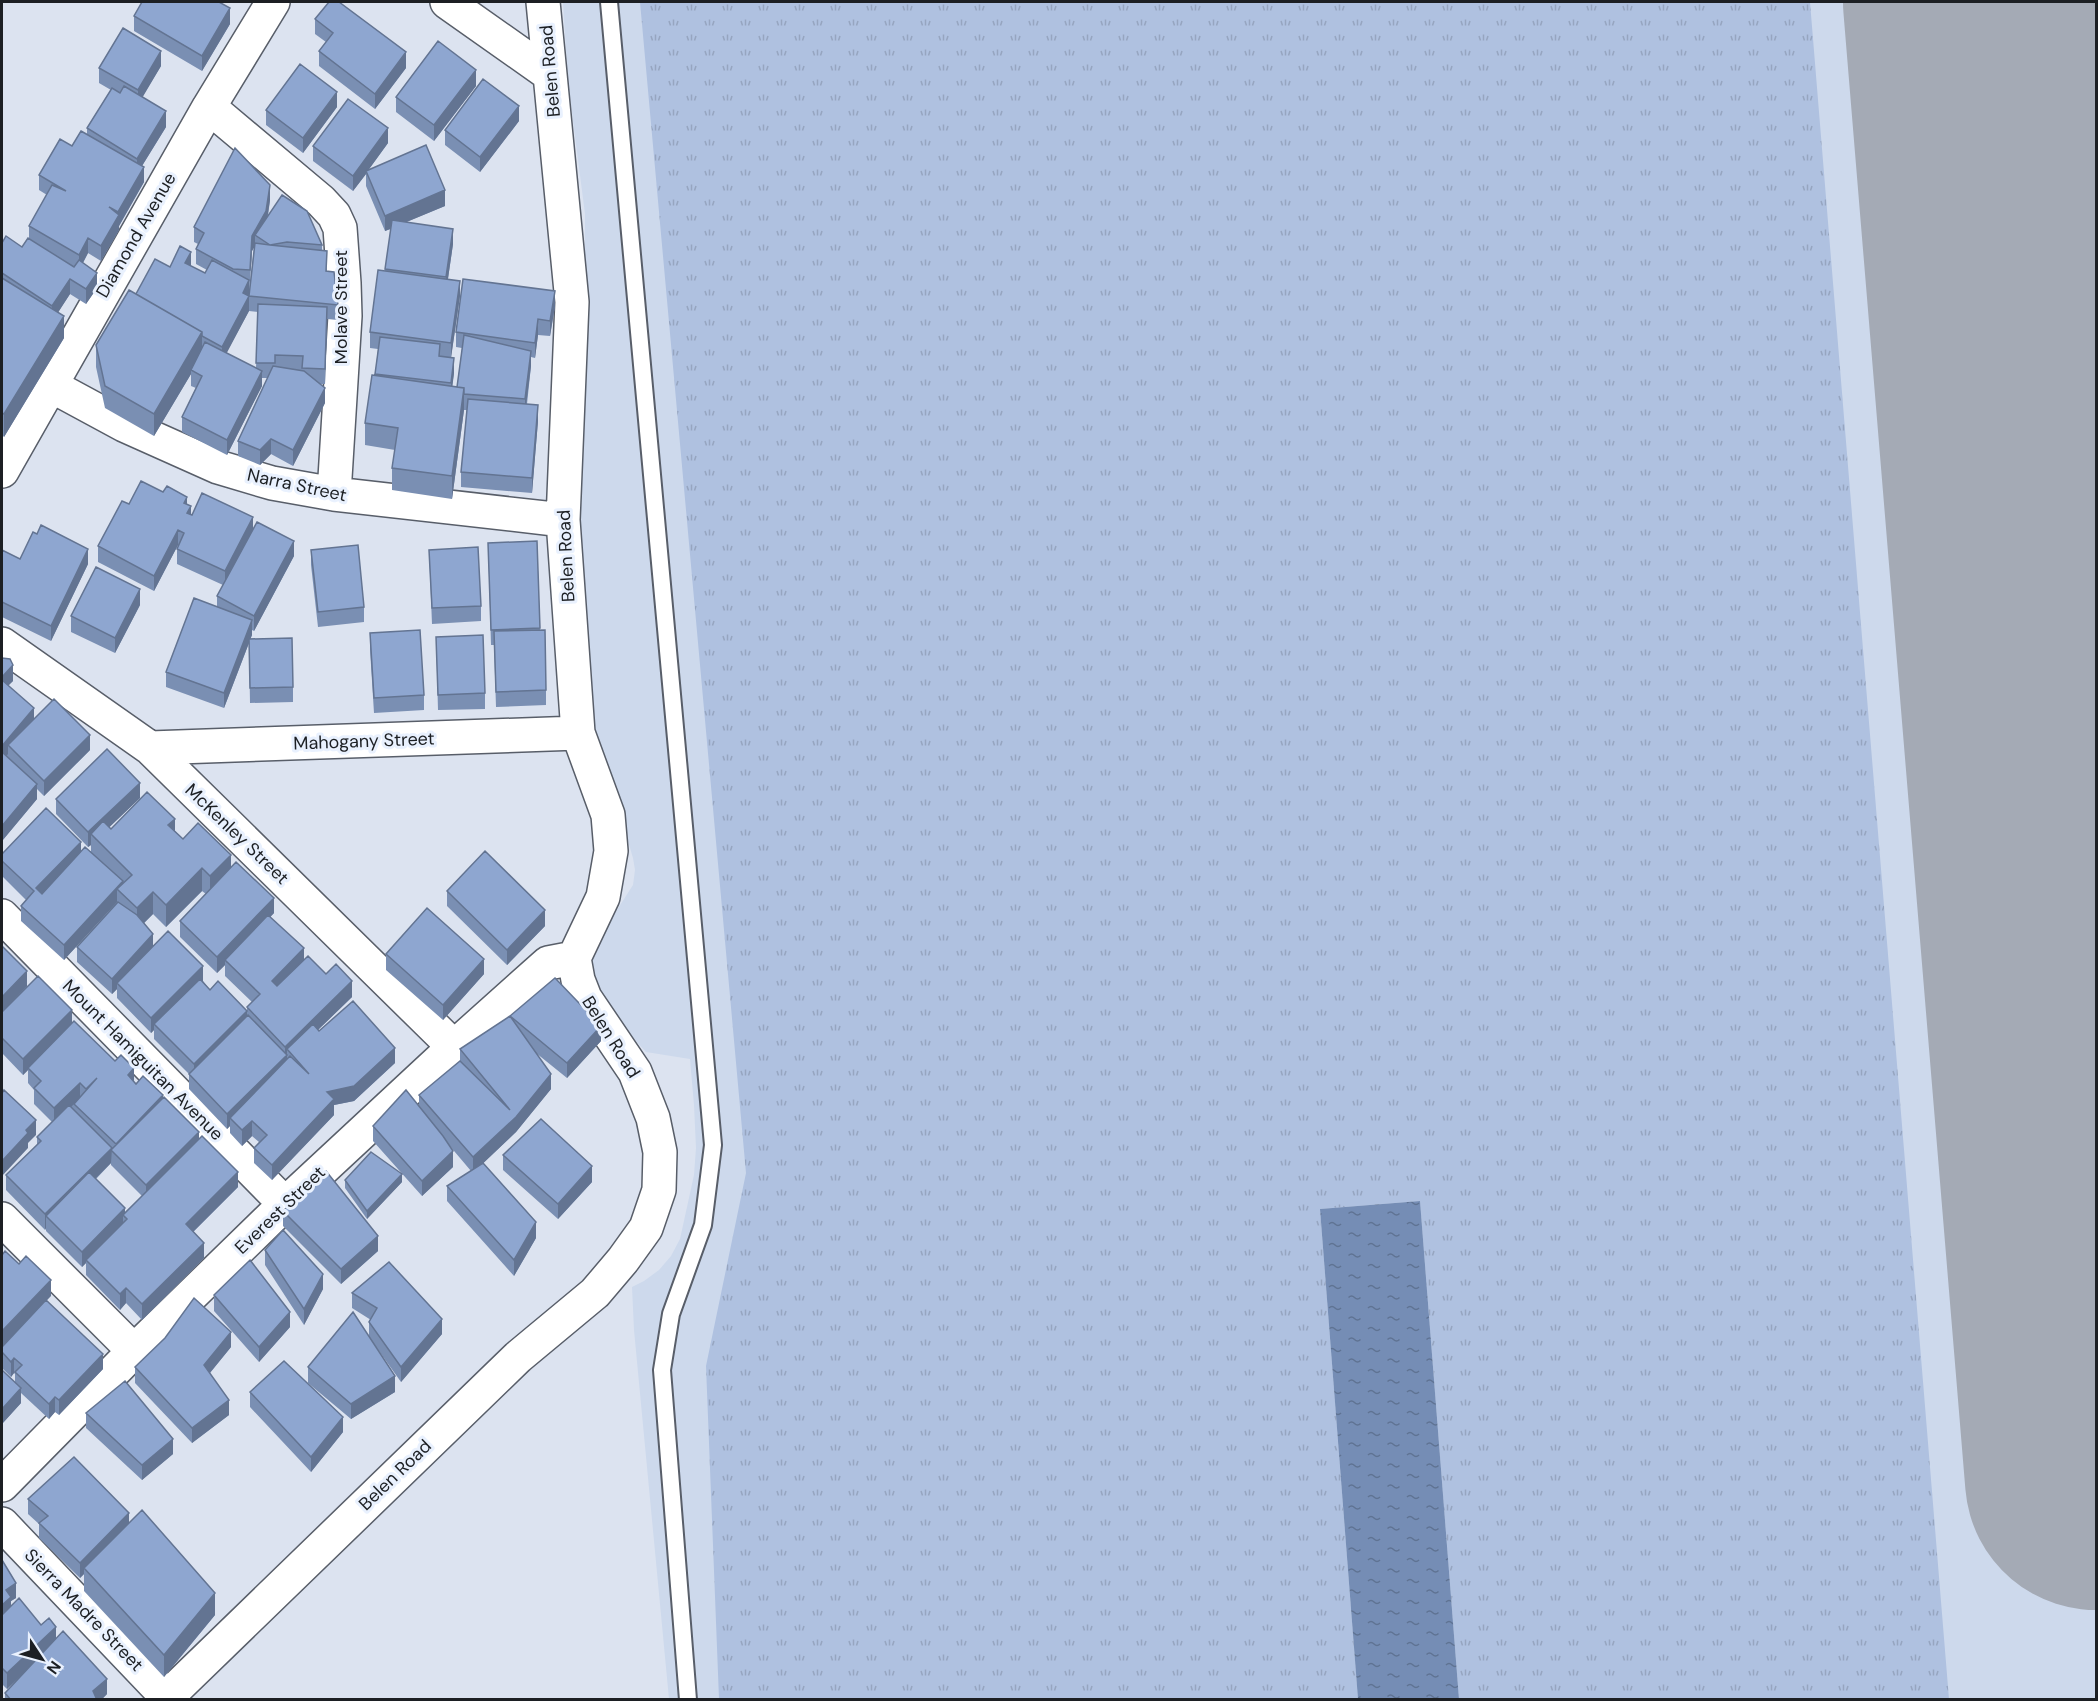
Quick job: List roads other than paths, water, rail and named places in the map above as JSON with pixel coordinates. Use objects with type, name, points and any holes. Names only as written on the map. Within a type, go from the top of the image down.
[{"type":"street","name":"Diamond Avenue","points":[[2,471],[209,107],[273,2]]},
{"type":"street","points":[[447,2],[549,74]]},
{"type":"street","name":"Belen Road","points":[[166,1698],[518,1357],[595,1293],[646,1228],[659,1190],[660,1152],[653,1118],[635,1072],[585,998],[578,980],[574,958],[603,897],[611,851],[608,815],[578,733],[563,520],[572,302],[543,2]]},
{"type":"street","name":"Molave Street","points":[[209,107],[321,201],[334,215],[340,228],[345,316],[334,494]]},
{"type":"street","name":"Narra Street","points":[[50,385],[124,425],[218,466],[272,483],[334,494],[563,520]]},
{"type":"street","name":"McKenley Street","points":[[2,644],[150,748],[454,1047]]},
{"type":"street","name":"Mahogany Street","points":[[150,748],[578,733]]},
{"type":"street","name":"Mount Hamiguitan Avenue","points":[[2,916],[285,1204]]},
{"type":"street","name":"Everest Street","points":[[2,1485],[134,1351],[285,1204],[454,1047],[548,963],[574,958]]},
{"type":"street","points":[[2,1219],[134,1351]]},
{"type":"street","name":"Sierra Madre Street","points":[[2,1524],[166,1698]]},
{"type":"lane","points":[[609,2],[713,1145],[703,1225],[671,1314],[662,1370],[688,1700]]},
{"type":"water","points":[[1420,1201],[1459,1699],[1358,1699],[1320,1209]]}]
